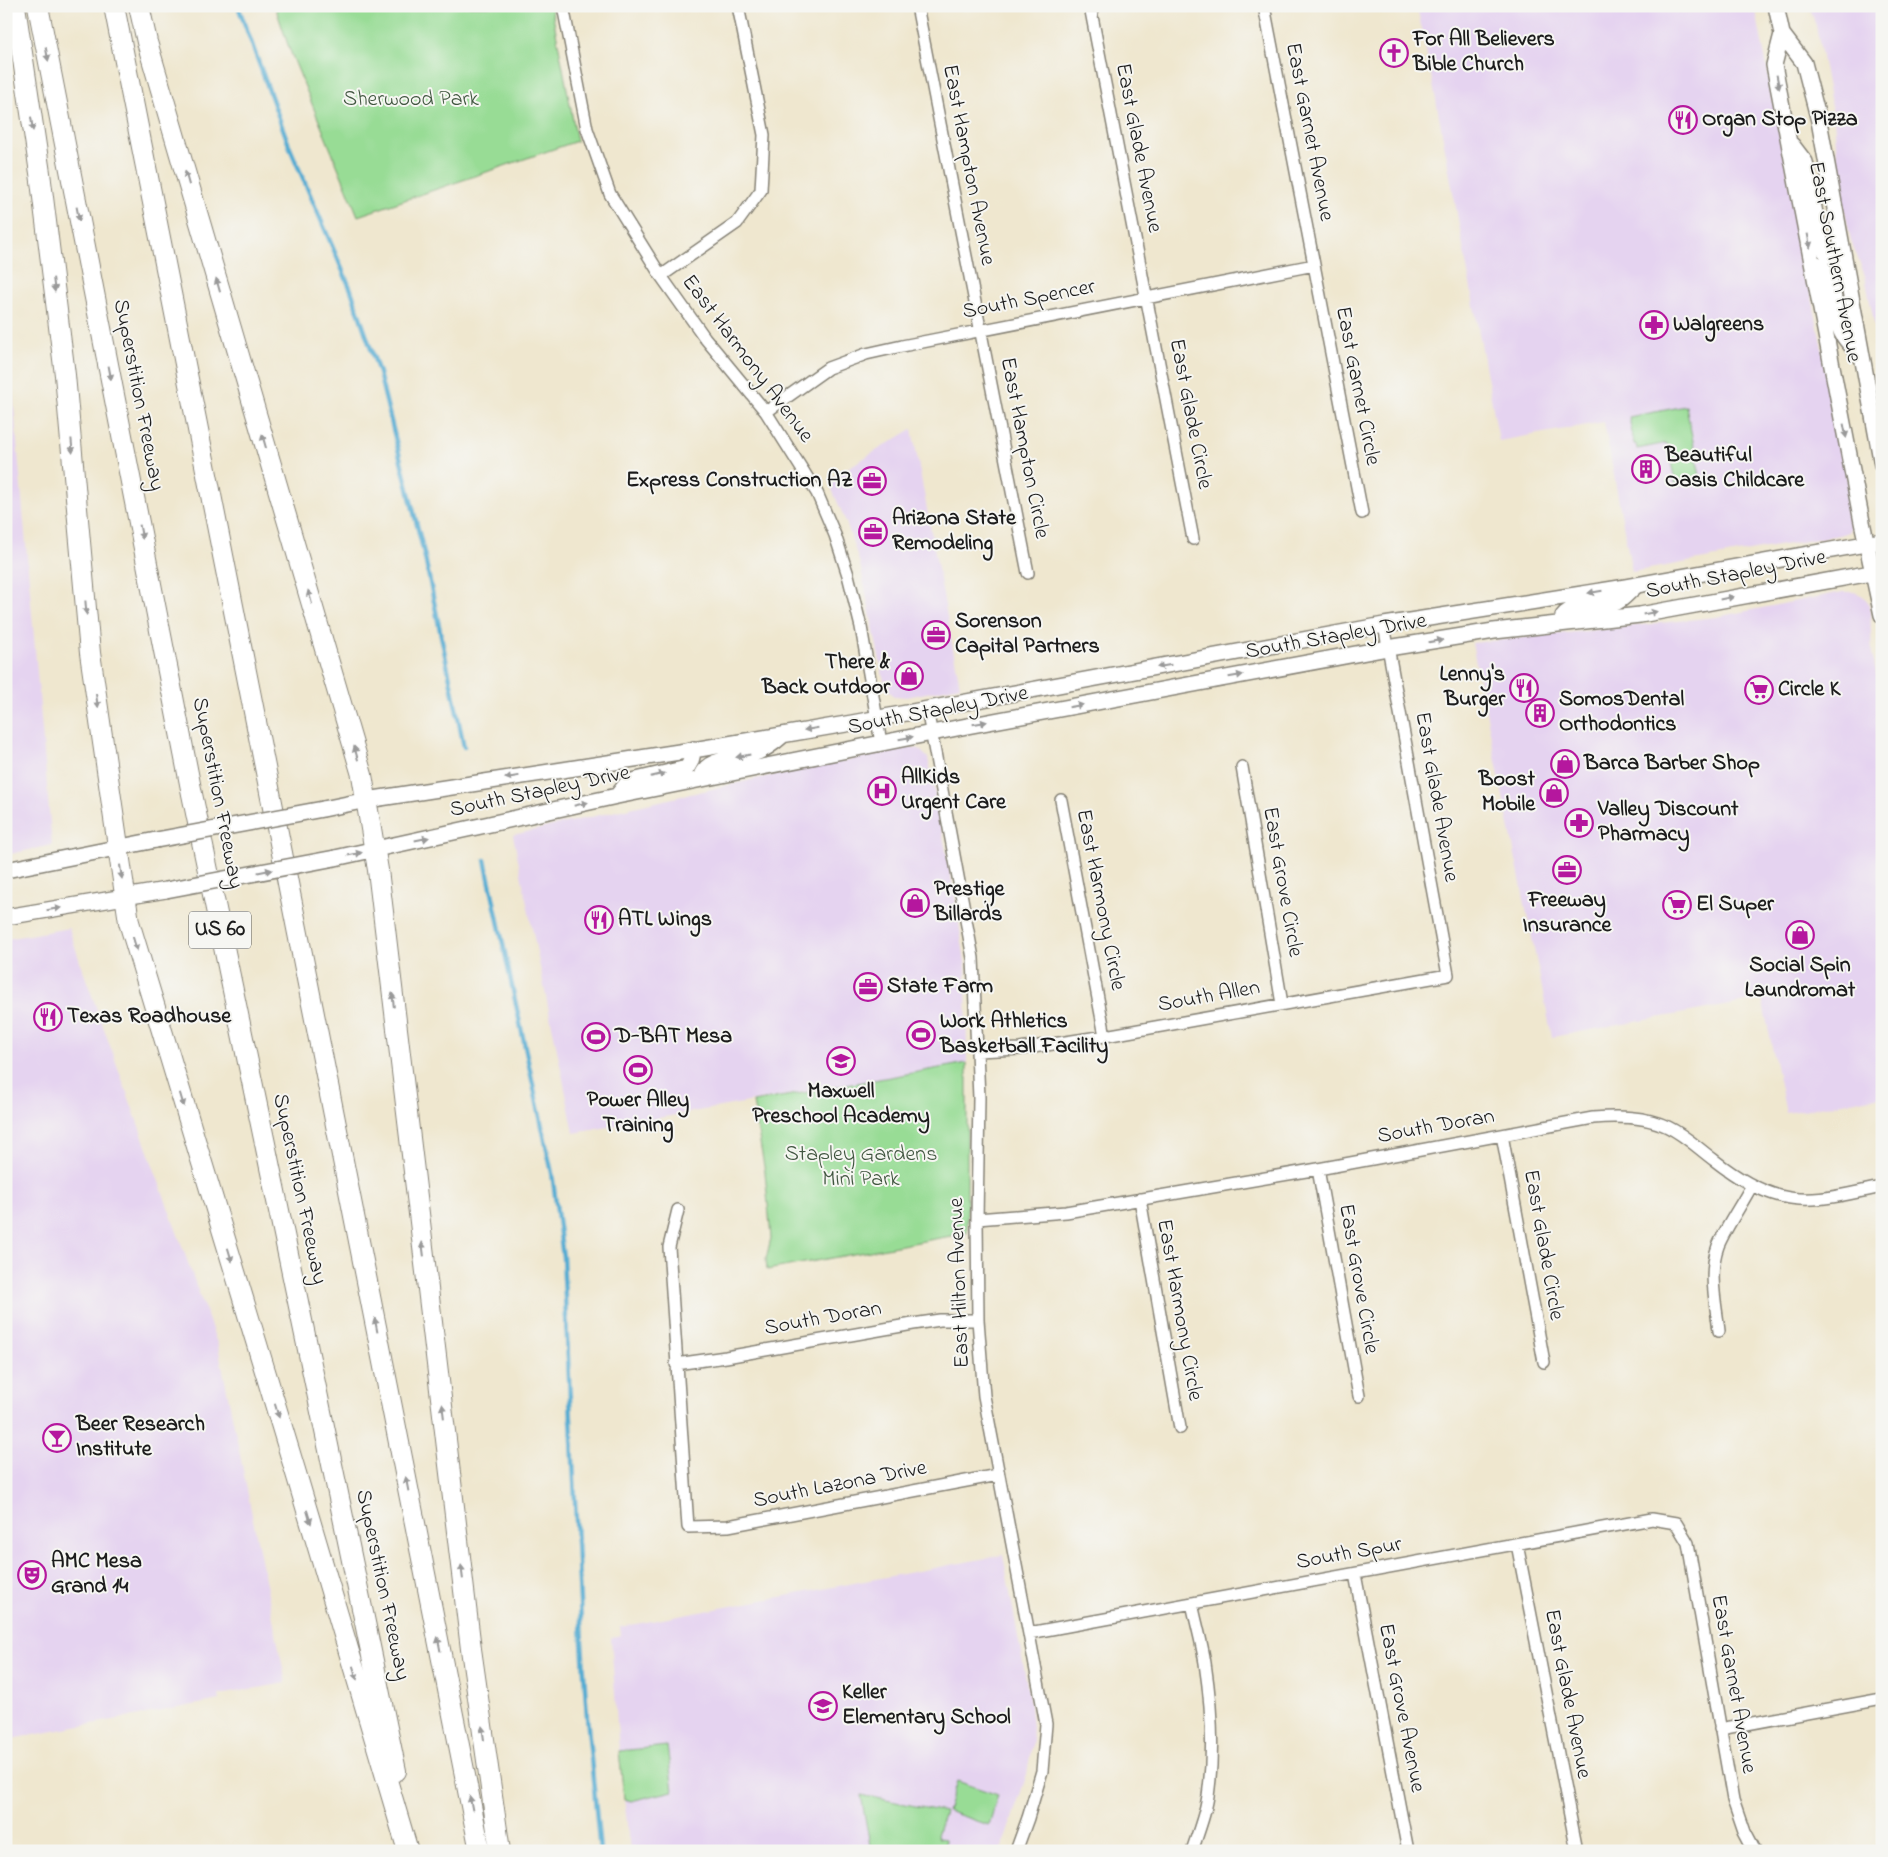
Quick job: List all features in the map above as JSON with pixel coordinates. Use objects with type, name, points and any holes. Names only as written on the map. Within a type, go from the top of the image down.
[{"type":"highway","points":[[15,6],[40,172],[65,375],[90,653],[128,922],[295,1470],[408,1851]]},
{"type":"highway","name":"Superstition Freeway","points":[[38,6],[192,794],[413,1851]]},
{"type":"highway","name":"Superstition Freeway","points":[[114,6],[480,1851]]},
{"type":"highway","points":[[139,6],[147,42],[357,756],[367,800],[375,850],[471,1649],[500,1851]]},
{"type":"main road","name":"East Southern Avenue","points":[[1776,6],[1782,34],[1804,63],[1819,121],[1882,465]]},
{"type":"main road","name":"East Southern Avenue","points":[[1782,34],[1774,66],[1813,263],[1874,542],[1882,615]]},
{"type":"main road","points":[[1789,140],[1805,162],[1824,252],[1831,257],[1843,257]]},
{"type":"main road","points":[[1813,263],[1822,267],[1830,280],[1842,334],[1861,357]]},
{"type":"main road","name":"South Stapley Drive","points":[[6,870],[367,800],[785,734],[1384,625],[1637,584],[1874,542]]},
{"type":"main road","name":"South Stapley Drive","points":[[6,916],[166,890],[335,858],[700,779],[967,726],[1388,648],[1494,631],[1640,615],[1877,572]]},
{"type":"main road","points":[[1564,622],[1566,613],[1573,609],[1618,602],[1637,584]]},
{"type":"main road","points":[[700,779],[701,774],[711,764],[754,754],[774,744],[785,734]]},
{"type":"main road","points":[[617,796],[628,782],[687,768],[694,749]]},
{"type":"street","name":"East Harmony Avenue","points":[[563,6],[587,129],[610,194],[661,276],[705,338],[766,412],[817,493],[835,534],[861,627],[881,743]]},
{"type":"street","points":[[661,276],[737,223],[761,190],[764,135],[738,6]]},
{"type":"street","name":"East Hampton Avenue","points":[[917,6],[980,331]]},
{"type":"street","name":"East Glade Avenue","points":[[1090,6],[1147,297]]},
{"type":"street","name":"East Garnet Avenue","points":[[1264,6],[1314,265]]},
{"type":"street","name":"South Spencer","points":[[766,412],[828,368],[875,352],[1314,265]]},
{"type":"street","name":"East Garnet Circle","points":[[1314,265],[1362,514]]},
{"type":"street","name":"East Glade Circle","points":[[1147,297],[1193,539]]},
{"type":"street","name":"East Hampton Circle","points":[[980,331],[1028,572]]},
{"type":"street","name":"East Glade Avenue","points":[[1384,625],[1448,975]]},
{"type":"street","name":"East Hilton Avenue","points":[[927,709],[973,958],[978,1098],[978,1320],[984,1396],[1046,1724],[1042,1771],[1016,1851]]},
{"type":"street","name":"East Grove Circle","points":[[1242,767],[1282,1004]]},
{"type":"street","name":"East Harmony Circle","points":[[1061,800],[1105,1036]]},
{"type":"street","name":"South Allen","points":[[977,1051],[1020,1049],[1105,1036],[1448,975]]},
{"type":"street","name":"South Doran","points":[[977,1218],[1066,1212],[1318,1169],[1593,1118],[1612,1117],[1645,1120],[1667,1127],[1752,1185],[1780,1196],[1802,1200],[1825,1198],[1882,1187]]},
{"type":"street","name":"East Glade Circle","points":[[1502,1135],[1544,1362]]},
{"type":"street","name":"East Grove Circle","points":[[1318,1169],[1359,1396]]},
{"type":"street","points":[[1719,1331],[1713,1279],[1718,1246],[1752,1185]]},
{"type":"street","name":"East Harmony Circle","points":[[1140,1199],[1180,1428]]},
{"type":"street","points":[[676,1364],[669,1247],[678,1210]]},
{"type":"street","name":"South Doran","points":[[676,1364],[940,1320],[978,1320]]},
{"type":"street","name":"South Lazona Drive","points":[[676,1364],[688,1527],[728,1526],[998,1476]]},
{"type":"street","name":"South Spur","points":[[1029,1633],[1652,1519],[1676,1523]]},
{"type":"street","name":"East Garnet Avenue","points":[[1676,1523],[1688,1543],[1733,1800],[1744,1832],[1754,1851]]},
{"type":"street","name":"East Glade Avenue","points":[[1517,1544],[1578,1851]]},
{"type":"street","name":"East Grove Avenue","points":[[1355,1574],[1408,1851]]},
{"type":"street","points":[[1192,1603],[1205,1662],[1211,1754],[1209,1789],[1203,1819],[1192,1851]]},
{"type":"street","points":[[1720,1729],[1881,1700]]},
{"type":"shaded area","points":[[1417,6],[1755,6],[1854,512],[1854,522],[1848,532],[1632,572],[1604,422],[1499,441]]},
{"type":"shaded area","points":[[1809,6],[1882,6],[1882,364],[1865,276],[1851,241],[1839,183],[1834,119],[1816,26]]},
{"type":"shaded area","points":[[6,314],[52,845],[6,855]]},
{"type":"shaded area","points":[[912,429],[960,686],[907,697],[894,696],[885,686],[860,564],[846,522],[828,480]]},
{"type":"shaded area","points":[[1843,592],[1854,592],[1863,596],[1868,602],[1872,654],[1882,698],[1882,1096],[1786,1113],[1762,999],[1552,1037],[1472,643],[1716,617]]},
{"type":"shaded area","points":[[912,747],[919,749],[928,758],[955,898],[966,968],[967,1063],[574,1133],[513,835],[764,777]]},
{"type":"shaded area","points":[[69,928],[218,1346],[286,1683],[219,1695],[220,1700],[6,1740],[6,939]]},
{"type":"shaded area","name":"Keller Elementary School","points":[[1003,1555],[1029,1696],[1033,1739],[1027,1774],[1001,1851],[630,1851],[619,1751],[611,1638],[621,1635],[620,1627]]},
{"type":"green space","name":"Sherwood Park","points":[[275,6],[551,6],[577,141],[358,216],[289,48]]},
{"type":"green space","points":[[1686,406],[1701,481],[1676,486],[1667,443],[1637,449],[1636,444],[1634,444],[1629,417]]},
{"type":"green space","name":"Stapley Gardens Mini Park","points":[[967,1063],[967,1233],[767,1270],[766,1259],[771,1238],[765,1172],[753,1102]]},
{"type":"green space","points":[[667,1746],[673,1791],[631,1801],[624,1799],[619,1751]]},
{"type":"green space","points":[[957,1781],[998,1795],[989,1825],[947,1811]]},
{"type":"green space","points":[[861,1795],[945,1812],[937,1835],[938,1838],[945,1839],[945,1851],[871,1851]]},
{"type":"waterway","points":[[238,6],[290,148],[351,290],[379,373],[424,553],[464,747]]},
{"type":"waterway","points":[[485,860],[552,1173],[563,1257],[582,1642],[600,1851]]},
{"type":"place","name":"For All Believers Bible Church","points":[[1394,53]]},
{"type":"place","name":"Organ Stop Pizza","points":[[1683,120]]},
{"type":"place","name":"Walgreens","points":[[1654,325]]},
{"type":"place","name":"Beautiful Oasis Childcare","points":[[1646,469]]},
{"type":"place","name":"Express Construction AZ","points":[[872,481]]},
{"type":"place","name":"Arizona State Remodeling","points":[[873,532]]},
{"type":"place","name":"Sorenson Capital Partners","points":[[936,635]]},
{"type":"place","name":"There & Back Outdoor","points":[[909,676]]},
{"type":"place","name":"Lenny's Burger","points":[[1524,688]]},
{"type":"place","name":"Circle K","points":[[1759,690]]},
{"type":"place","name":"SomosDental Orthodontics","points":[[1540,713]]},
{"type":"place","name":"Barca Barber Shop","points":[[1565,764]]},
{"type":"place","name":"AllKids Urgent Care","points":[[882,791]]},
{"type":"place","name":"Boost Mobile","points":[[1554,793]]},
{"type":"place","name":"Valley Discount Pharmacy","points":[[1579,823]]},
{"type":"place","name":"Freeway Insurance","points":[[1567,870]]},
{"type":"place","name":"Prestige Billards","points":[[915,903]]},
{"type":"place","name":"El Super","points":[[1677,905]]},
{"type":"place","name":"ATL Wings","points":[[599,920]]},
{"type":"place","name":"Social Spin Laundromat","points":[[1800,935]]},
{"type":"place","name":"State Farm","points":[[868,987]]},
{"type":"place","name":"Texas Roadhouse","points":[[48,1017]]},
{"type":"place","name":"Work Athletics Basketball Facility","points":[[921,1035]]},
{"type":"place","name":"D-BAT Mesa","points":[[596,1037]]},
{"type":"place","name":"Maxwell Preschool Academy","points":[[841,1061]]},
{"type":"place","name":"Power Alley Training","points":[[638,1070]]},
{"type":"place","name":"Beer Research Institute","points":[[57,1438]]},
{"type":"place","name":"AMC Mesa Grand 14","points":[[32,1575]]},
{"type":"place","name":"Keller Elementary School","points":[[823,1706]]}]
